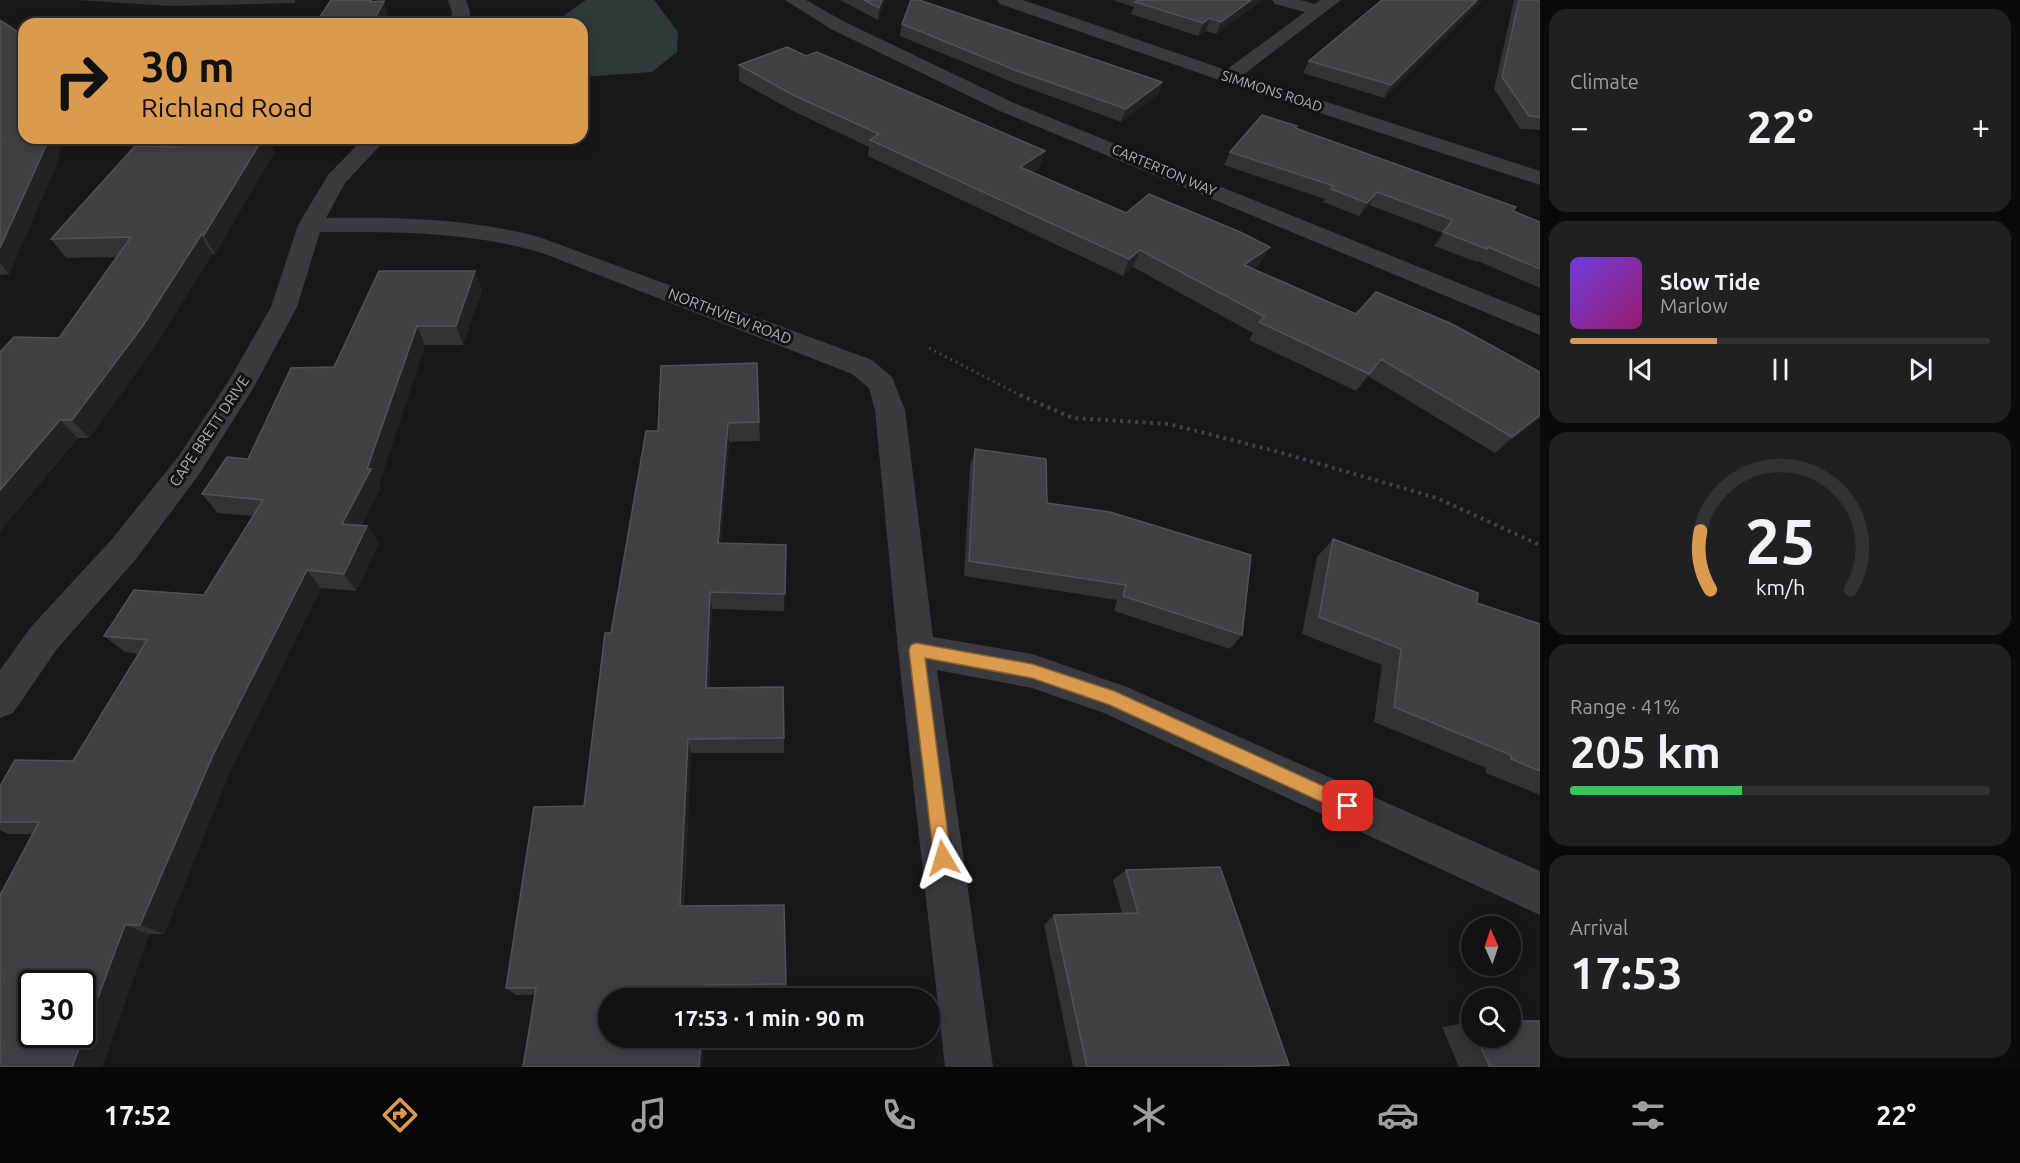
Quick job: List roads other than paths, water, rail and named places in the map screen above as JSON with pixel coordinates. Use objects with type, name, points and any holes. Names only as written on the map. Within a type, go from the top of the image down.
[{"type":"street","points":[[456,0],[460,18]]},
{"type":"street","name":"CARTERTON WAY","points":[[794,0],[837,25],[1007,106],[1540,327]]},
{"type":"street","name":"SIMMONS ROAD","points":[[1006,0],[1085,29],[1540,178]]},
{"type":"street","points":[[1281,0],[1324,5]]},
{"type":"street","points":[[1229,77],[1324,5]]},
{"type":"street","name":"CAPE BRETT DRIVE","points":[[0,700],[44,638],[124,549],[167,493],[234,397],[284,307],[310,225],[336,180],[370,144]]},
{"type":"street","name":"NORTHVIEW ROAD","points":[[310,225],[400,224],[458,227],[508,236],[554,249],[862,367],[882,384],[890,410],[916,650],[969,1067]]},
{"type":"street","points":[[916,650],[1032,671],[1114,699],[1540,893]]}]
